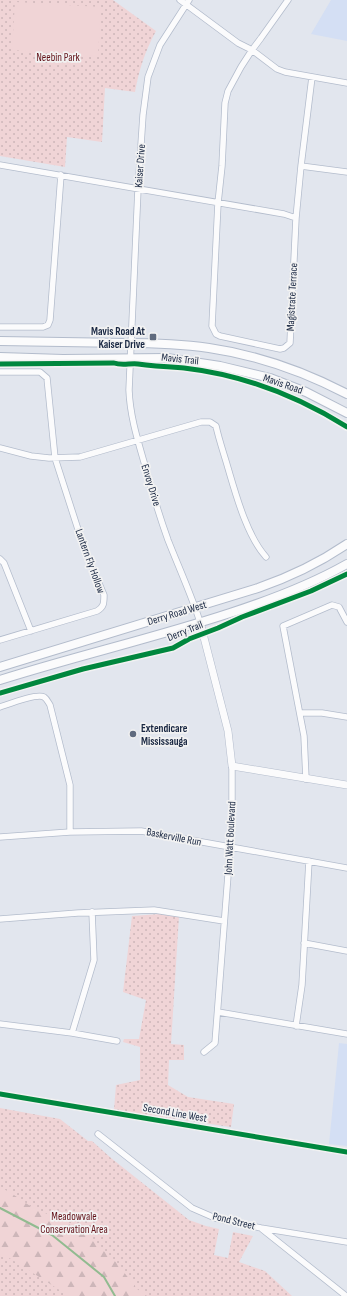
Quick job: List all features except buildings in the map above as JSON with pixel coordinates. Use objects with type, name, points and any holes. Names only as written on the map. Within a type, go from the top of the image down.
[{"type":"main road","name":"Mavis Road","points":[[0,341],[164,344],[209,348],[262,360],[301,373],[347,394]]},
{"type":"main road","name":"Mavis Road","points":[[0,357],[63,359],[167,358],[220,366],[270,378],[306,392],[347,413]]},
{"type":"main road","name":"Derry Road West","points":[[0,667],[282,579],[309,567],[347,544]]},
{"type":"main road","name":"Derry Road West","points":[[0,680],[50,664],[200,622],[264,601],[322,577],[347,564]]},
{"type":"street","points":[[180,0],[187,2],[238,43],[252,50],[277,69],[285,72],[347,83]]},
{"type":"street","points":[[218,203],[228,91],[252,50],[288,0]]},
{"type":"street","name":"Kaiser Drive","points":[[131,343],[138,189],[143,115],[148,77],[160,45],[187,2]]},
{"type":"street","points":[[0,165],[284,214],[296,218],[312,77]]},
{"type":"street","points":[[301,166],[347,172]]},
{"type":"street","points":[[0,327],[43,327],[48,325],[50,320],[61,175]]},
{"type":"street","name":"Magistrate Terrace","points":[[218,203],[213,330],[220,336],[280,349],[284,348],[290,343],[296,218]]},
{"type":"street","name":"Envoy Drive","points":[[131,343],[129,390],[130,408],[138,441],[164,529],[200,622]]},
{"type":"street","points":[[0,372],[40,372],[47,378],[55,458]]},
{"type":"street","points":[[0,448],[31,456],[55,458],[80,457],[201,422],[210,422],[216,426],[238,502],[258,547],[266,557]]},
{"type":"street","name":"Lantern Fly Hollow","points":[[0,640],[97,611],[101,609],[104,602],[104,595],[84,548],[55,458]]},
{"type":"street","points":[[0,559],[4,563],[31,631]]},
{"type":"street","points":[[306,779],[304,736],[282,626],[332,605],[339,608],[347,622]]},
{"type":"street","name":"John Watt Boulevard","points":[[200,622],[228,731],[232,766],[232,807],[215,1043],[204,1052]]},
{"type":"street","points":[[0,707],[37,696],[44,696],[50,705],[70,785],[70,832]]},
{"type":"street","points":[[300,713],[322,713],[347,717]]},
{"type":"street","points":[[232,766],[347,785]]},
{"type":"street","name":"Baskerville Run","points":[[0,837],[70,832],[141,831],[347,868]]},
{"type":"street","points":[[296,1026],[302,985],[309,861]]},
{"type":"street","points":[[0,919],[92,912],[154,910],[224,921]]},
{"type":"street","points":[[72,1033],[94,960],[92,912]]},
{"type":"street","points":[[304,944],[347,951]]},
{"type":"street","points":[[218,1012],[347,1034]]},
{"type":"street","points":[[0,1024],[72,1033],[117,1041]]},
{"type":"street","name":"Second Line West","points":[[0,1094],[347,1152]]},
{"type":"street","name":"Pond Street","points":[[98,1134],[192,1208],[215,1218],[262,1228],[347,1242]]},
{"type":"street","points":[[262,1228],[346,1296]]},
{"type":"shaded area","points":[[331,0],[347,0],[347,41],[311,34]]},
{"type":"shaded area","points":[[339,1043],[347,1044],[347,1146],[329,1144]]},
{"type":"green space","name":"Neebin Park","points":[[0,0],[113,0],[156,31],[143,61],[135,92],[105,88],[102,142],[67,137],[65,167],[0,156]]},
{"type":"green space","points":[[15,2],[101,7],[98,56],[12,50]]},
{"type":"green space","points":[[160,914],[179,916],[171,1044],[184,1045],[184,1060],[169,1060],[168,1085],[188,1097],[234,1104],[231,1127],[114,1110],[116,1085],[140,1080],[140,1047],[123,1042],[124,1039],[139,1039],[146,1000],[123,992],[132,916]]},
{"type":"green space","name":"Meadowvale Conservation Area","points":[[0,1108],[60,1119],[88,1141],[92,1141],[189,1220],[219,1229],[214,1255],[228,1258],[233,1232],[253,1236],[239,1262],[265,1271],[292,1296],[0,1296]]},
{"type":"green space","points":[[0,1187],[33,1208],[66,1222],[92,1240],[116,1262],[137,1289],[147,1296],[69,1296],[0,1252]]},
{"type":"waterway","points":[[0,1208],[52,1235],[104,1277],[115,1296]]},
{"type":"cycle path","name":"Mavis Trail","points":[[0,364],[114,363],[206,371],[248,381],[269,388],[308,405],[347,427]]},
{"type":"cycle path","name":"Derry Trail","points":[[0,693],[83,669],[173,648],[189,639],[311,591],[347,574]]},
{"type":"cycle path","points":[[0,1094],[347,1152]]},
{"type":"place","name":"Mavis Road At Kaiser Drive","points":[[153,337]]},
{"type":"place","name":"Extendicare Mississauga","points":[[133,734]]}]
